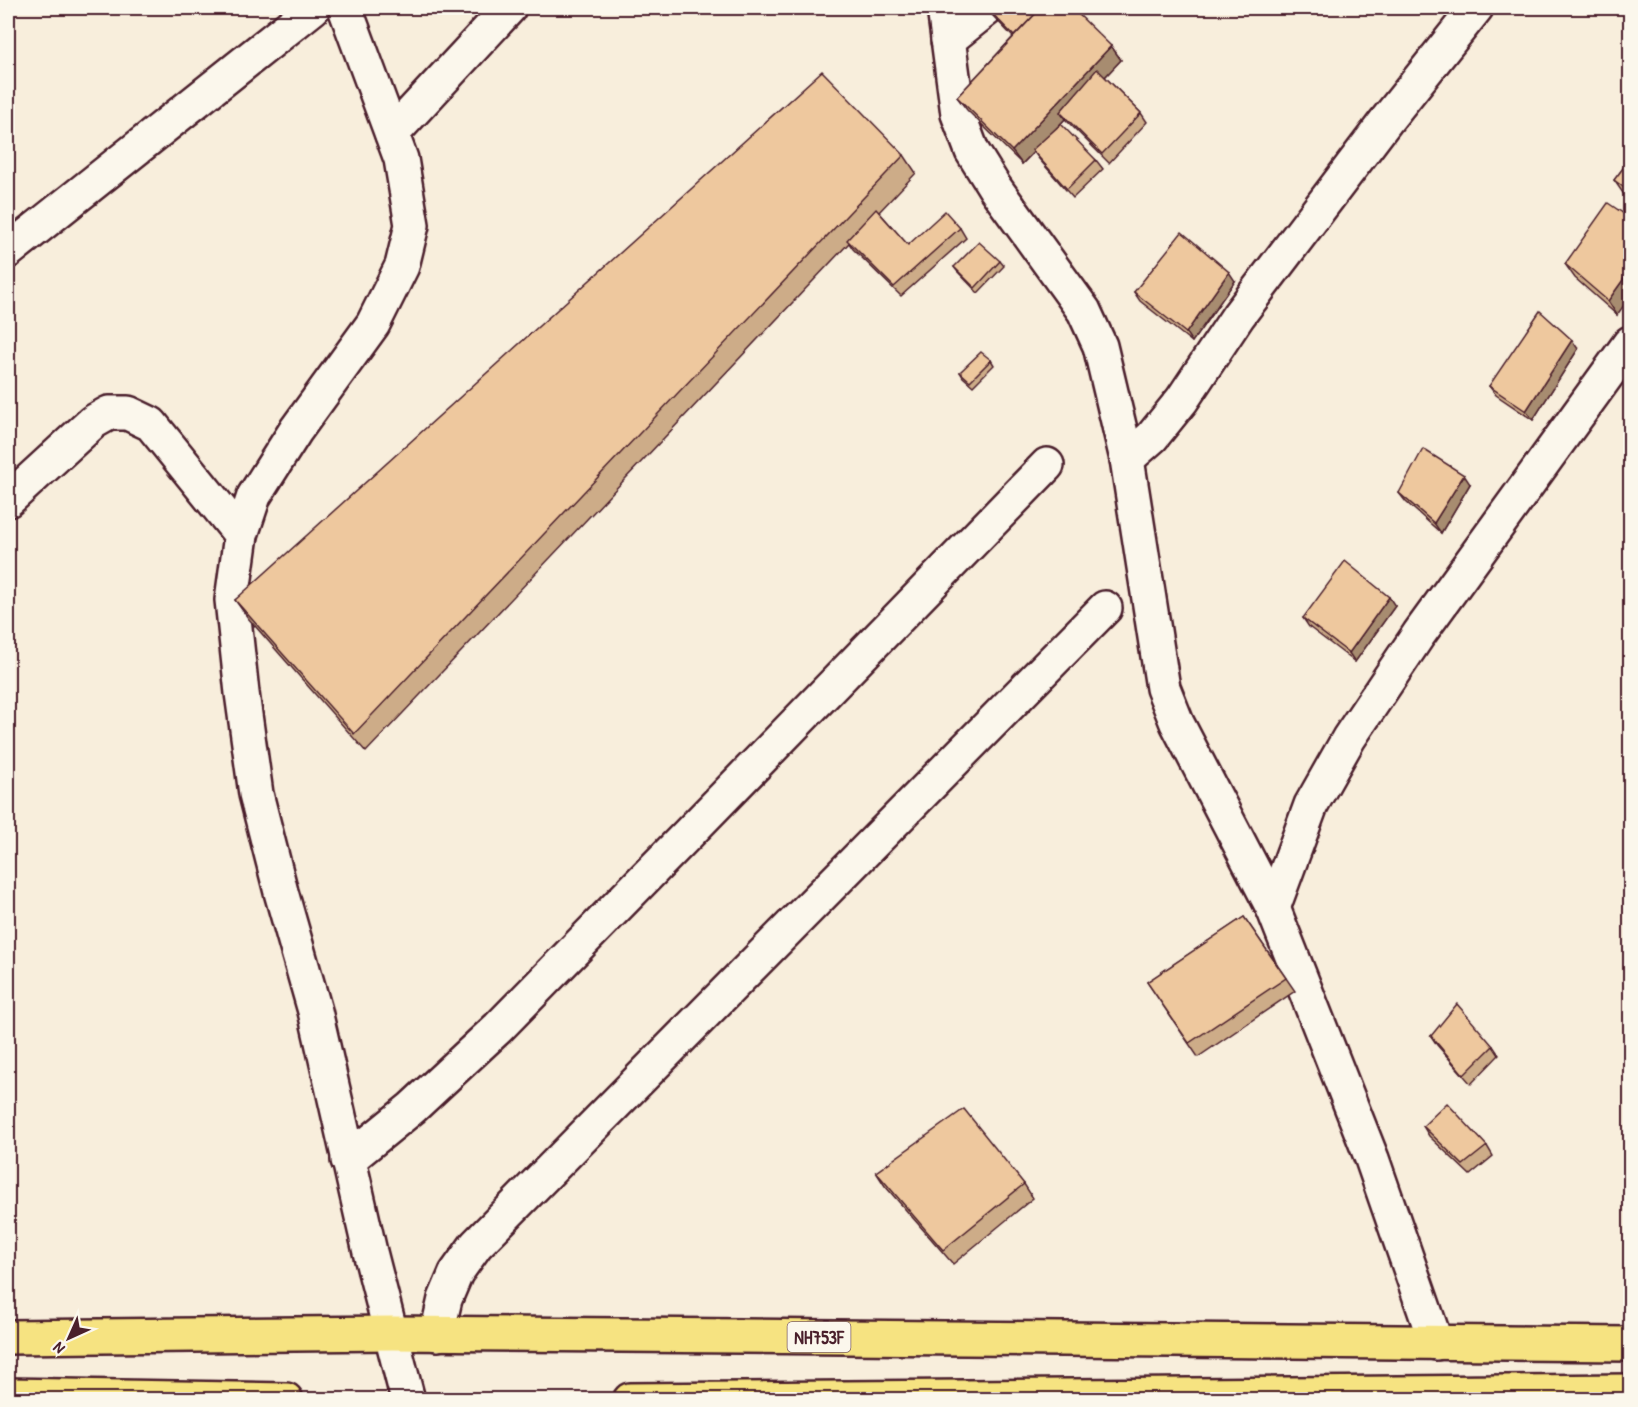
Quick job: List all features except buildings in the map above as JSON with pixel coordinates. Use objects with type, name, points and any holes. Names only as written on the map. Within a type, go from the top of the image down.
[{"type":"highway","name":"NH753F","points":[[8,1337],[392,1333],[1630,1344]]},
{"type":"highway","points":[[630,1400],[1438,1396],[1630,1391]]},
{"type":"highway","points":[[8,1395],[286,1400]]},
{"type":"street","points":[[8,251],[313,8]]},
{"type":"street","points":[[345,8],[401,159],[412,225],[402,266],[373,324],[296,430],[254,496],[241,535],[232,600],[256,794],[315,1011],[348,1160],[408,1400]]},
{"type":"street","points":[[392,134],[509,8]]},
{"type":"street","points":[[944,8],[958,114],[972,151],[995,188],[1084,311],[1100,346],[1127,459],[1162,688],[1177,723],[1273,908],[1372,1159],[1436,1343]]},
{"type":"street","points":[[948,40],[988,8]]},
{"type":"street","points":[[1127,459],[1152,437],[1182,400],[1238,316],[1386,121],[1476,8]]},
{"type":"street","points":[[1273,908],[1311,805],[1349,738],[1419,634],[1630,343]]},
{"type":"street","points":[[8,500],[93,422],[109,413],[128,413],[151,424],[241,535]]},
{"type":"street","points":[[348,1160],[412,1108],[498,1028],[1047,465]]},
{"type":"street","points":[[437,1334],[445,1299],[456,1273],[476,1245],[1105,608]]}]
